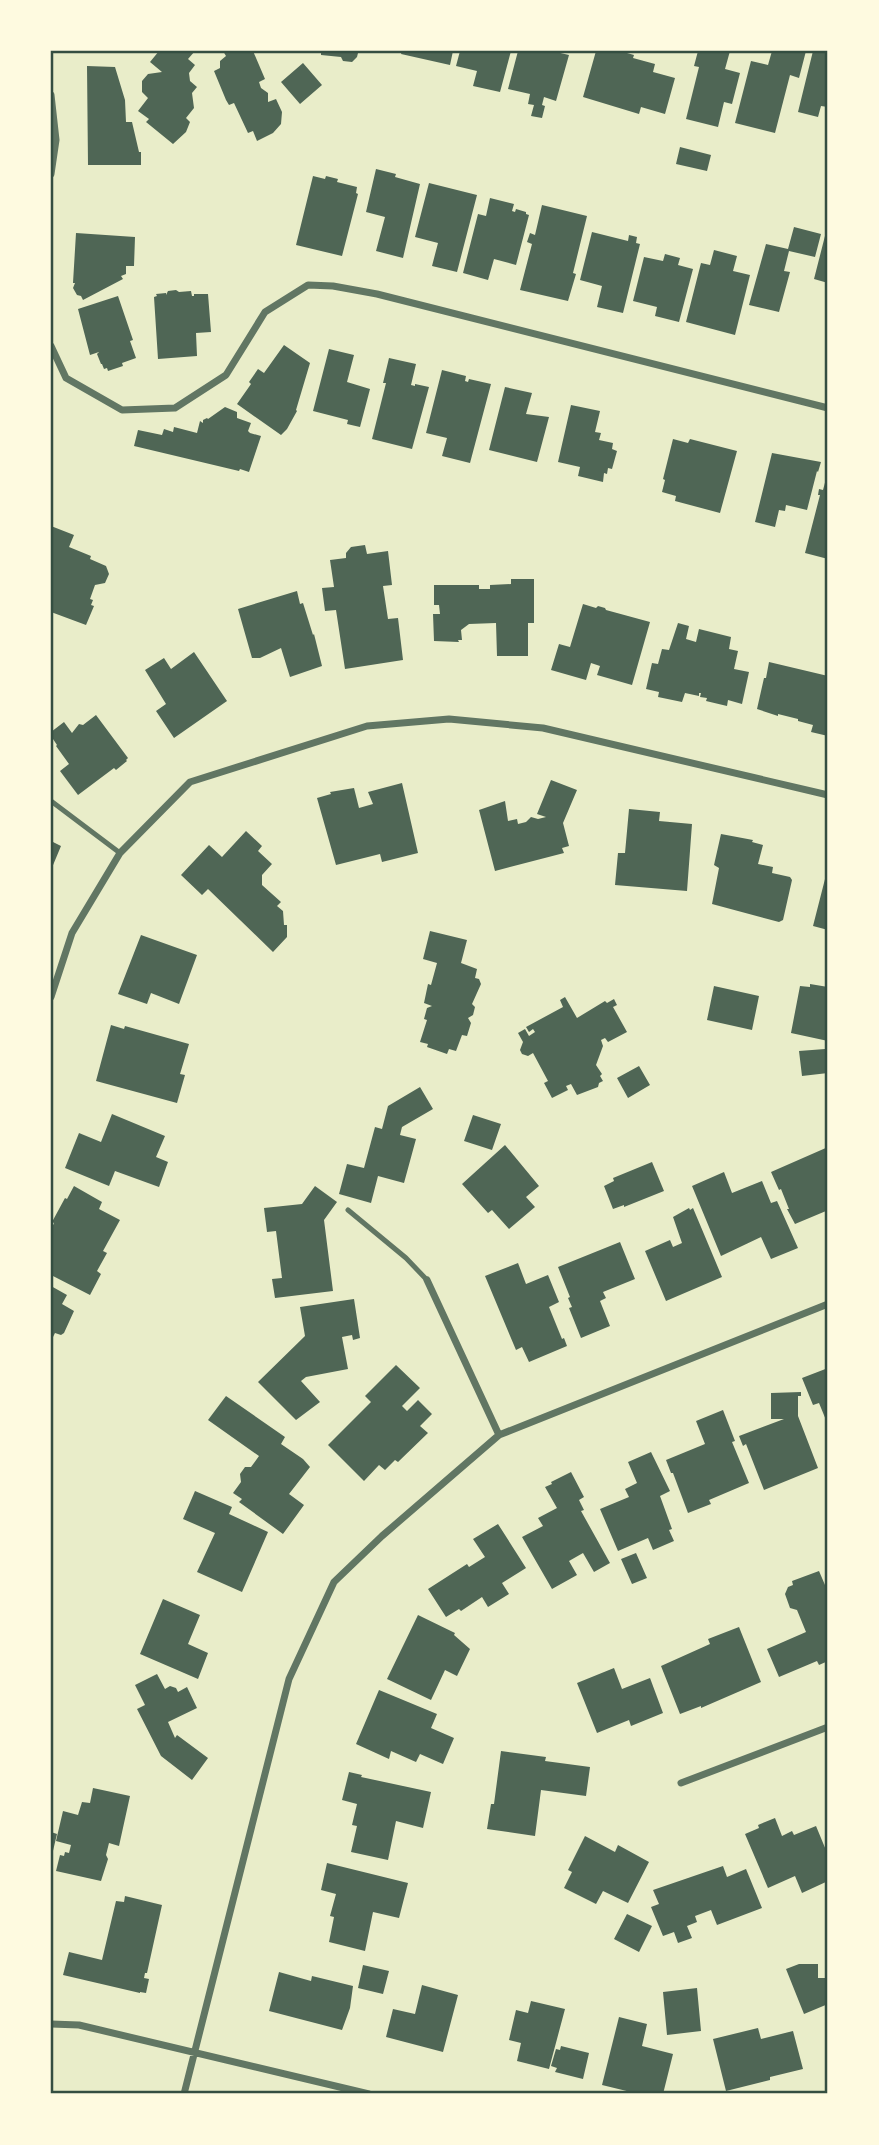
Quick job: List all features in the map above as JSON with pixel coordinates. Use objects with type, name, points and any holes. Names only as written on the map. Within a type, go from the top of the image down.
[{"type":"street","points":[[51,95],[56,140],[51,174]]},
{"type":"street","points":[[51,346],[66,378],[122,410],[175,408],[226,375],[265,312],[308,285],[333,286],[377,294],[828,408]]},
{"type":"street","points":[[51,997],[72,933],[120,853],[190,782],[368,726],[449,719],[543,728],[828,795]]},
{"type":"street","points":[[427,1280],[499,1435]]},
{"type":"street","points":[[184,2094],[289,1679],[334,1582],[382,1536],[499,1435],[828,1304]]},
{"type":"street","points":[[681,1783],[828,1727]]},
{"type":"street","points":[[51,2024],[79,2025],[369,2094]]},
{"type":"lane","points":[[51,801],[120,853]]},
{"type":"lane","points":[[348,1210],[427,1280]]},
{"type":"building","points":[[159,51],[195,51],[188,59],[195,65],[189,73],[190,81],[197,87],[192,93],[194,108],[186,118],[190,122],[186,132],[173,144],[146,122],[149,119],[138,111],[148,98],[142,92],[142,81],[148,74],[162,72],[150,62]]},
{"type":"building","points":[[223,51],[253,51],[265,79],[259,82],[261,88],[268,93],[268,102],[276,99],[282,112],[281,124],[273,133],[257,141],[253,131],[248,133],[234,103],[229,105],[214,71],[220,68],[220,61],[226,56]]},
{"type":"building","points":[[321,51],[363,53],[358,53],[352,62],[343,61],[341,57],[321,55]]},
{"type":"building","points":[[402,51],[453,51],[450,65],[401,54]]},
{"type":"building","points":[[460,51],[511,51],[500,92],[473,86],[477,71],[456,66]]},
{"type":"building","points":[[518,51],[552,51],[569,55],[556,101],[544,97],[542,118],[531,116],[534,105],[528,104],[530,94],[508,89]]},
{"type":"building","points":[[596,51],[620,51],[634,55],[633,58],[655,64],[653,72],[675,78],[665,114],[641,107],[639,114],[583,97]]},
{"type":"building","points":[[698,51],[730,51],[725,69],[740,73],[732,104],[724,102],[718,127],[686,119],[699,67],[694,66]]},
{"type":"building","points":[[772,51],[806,51],[799,78],[790,75],[775,133],[735,123],[751,61],[768,65]]},
{"type":"building","points":[[813,51],[828,51],[828,107],[821,106],[818,117],[798,112]]},
{"type":"building","points":[[303,63],[322,85],[300,104],[281,82]]},
{"type":"building","points":[[87,66],[115,67],[125,100],[126,122],[132,122],[141,152],[141,165],[88,165]]},
{"type":"building","points":[[680,147],[711,155],[707,171],[676,164]]},
{"type":"building","points":[[376,169],[420,184],[403,258],[376,251],[385,217],[366,212]]},
{"type":"building","points":[[313,176],[338,179],[337,182],[357,187],[358,194],[342,256],[296,245]]},
{"type":"building","points":[[429,183],[477,195],[457,272],[432,266],[438,243],[415,237]]},
{"type":"building","points":[[490,198],[514,204],[512,211],[515,212],[516,209],[529,215],[516,265],[494,259],[488,280],[463,273],[478,214],[486,216]]},
{"type":"building","points":[[542,205],[587,216],[568,301],[520,290],[532,244],[527,242],[530,233],[535,235]]},
{"type":"building","points":[[794,227],[821,234],[815,257],[789,251],[784,271],[790,272],[779,312],[749,305],[766,244],[788,249]]},
{"type":"building","points":[[828,228],[828,283],[814,279]]},
{"type":"building","points":[[592,232],[628,241],[629,235],[637,237],[636,243],[640,244],[623,313],[597,307],[602,286],[580,280]]},
{"type":"building","points":[[76,233],[135,237],[134,266],[126,266],[126,274],[121,276],[123,279],[83,300],[73,288]]},
{"type":"building","points":[[714,250],[737,256],[733,271],[750,275],[735,335],[686,322],[701,263],[710,265]]},
{"type":"building","points":[[665,254],[680,258],[678,265],[693,269],[679,322],[655,316],[657,307],[633,301],[644,257],[663,261]]},
{"type":"building","points":[[168,291],[191,291],[192,296],[208,294],[211,332],[196,333],[197,356],[158,359],[154,297],[156,294],[166,295]]},
{"type":"building","points":[[118,296],[133,340],[130,341],[136,358],[108,371],[101,364],[97,354],[99,352],[90,355],[78,309]]},
{"type":"building","points":[[284,345],[310,363],[297,411],[281,435],[237,404],[258,369],[264,373]]},
{"type":"building","points":[[329,349],[354,355],[347,382],[370,389],[360,427],[347,424],[348,420],[313,411]]},
{"type":"building","points":[[389,358],[416,364],[411,385],[429,387],[412,449],[372,439],[386,383],[383,383]]},
{"type":"building","points":[[442,370],[466,376],[465,381],[468,382],[469,379],[491,384],[470,463],[442,456],[447,438],[426,433]]},
{"type":"building","points":[[505,387],[532,393],[526,414],[549,417],[537,462],[489,450]]},
{"type":"building","points":[[571,405],[600,411],[595,432],[601,433],[599,440],[613,443],[612,449],[617,451],[612,469],[608,468],[607,474],[604,473],[603,482],[578,476],[580,467],[558,462]]},
{"type":"building","points":[[225,407],[237,412],[237,418],[251,423],[248,431],[250,433],[261,436],[249,472],[134,446],[138,430],[162,435],[164,429],[173,432],[174,427],[197,433],[200,421],[203,423],[203,420]]},
{"type":"building","points":[[673,439],[688,443],[690,439],[737,451],[720,513],[675,501],[676,496],[662,492]]},
{"type":"building","points":[[772,453],[821,462],[807,510],[786,505],[785,511],[779,510],[775,527],[755,522]]},
{"type":"building","points":[[827,475],[828,559],[805,553],[820,495],[819,489],[823,490]]},
{"type":"building","points":[[51,526],[74,535],[69,547],[106,566],[109,574],[105,583],[95,585],[90,599],[93,600],[91,605],[94,606],[86,625],[51,612]]},
{"type":"building","points":[[365,545],[367,554],[388,551],[392,585],[383,586],[388,619],[398,618],[403,660],[345,669],[336,610],[325,611],[322,588],[334,587],[330,560],[346,558],[351,547]]},
{"type":"building","points":[[511,579],[534,579],[534,623],[528,623],[528,656],[497,656],[496,623],[469,624],[461,630],[462,640],[458,640],[459,642],[434,641],[433,614],[440,614],[439,605],[434,605],[434,585],[479,585],[479,589],[490,589],[490,585],[511,584]]},
{"type":"building","points":[[297,591],[314,634],[322,666],[290,677],[281,648],[260,658],[252,658],[238,609]]},
{"type":"building","points":[[583,604],[650,622],[632,685],[597,675],[600,666],[591,663],[586,680],[551,670],[559,644],[570,647]]},
{"type":"building","points":[[678,623],[689,626],[686,639],[696,642],[699,629],[731,637],[729,649],[738,651],[734,669],[749,672],[742,704],[728,700],[727,706],[706,701],[707,698],[700,697],[701,693],[699,696],[685,693],[682,702],[658,697],[659,692],[646,689],[652,663],[658,664],[662,649],[669,650]]},
{"type":"building","points":[[194,652],[227,701],[174,738],[156,711],[166,704],[145,670],[164,658],[171,669]]},
{"type":"building","points":[[769,662],[828,676],[828,736],[811,732],[813,725],[798,719],[757,709]]},
{"type":"building","points":[[96,715],[128,758],[116,770],[114,768],[78,795],[60,771],[69,764],[56,746],[51,732],[64,722],[72,733],[79,724],[83,725]]},
{"type":"building","points":[[551,780],[577,790],[563,823],[569,846],[562,848],[564,853],[495,871],[479,810],[505,801],[508,821],[517,819],[518,824],[531,817],[546,817],[537,814]]},
{"type":"building","points":[[402,783],[418,853],[382,862],[380,854],[336,865],[317,798],[331,794],[330,792],[354,788],[359,808],[373,804],[368,792]]},
{"type":"building","points":[[629,809],[660,812],[659,821],[692,824],[687,891],[615,885],[618,853],[625,853]]},
{"type":"building","points":[[246,831],[262,846],[258,851],[272,864],[262,875],[262,885],[281,902],[277,906],[283,911],[284,925],[287,925],[287,937],[273,952],[208,889],[202,895],[181,875],[209,845],[222,857]]},
{"type":"building","points":[[721,834],[753,840],[752,842],[763,845],[758,864],[773,867],[772,873],[790,877],[792,880],[783,920],[779,922],[712,904],[719,868],[714,865]]},
{"type":"building","points":[[51,841],[61,846],[51,870]]},
{"type":"building","points":[[825,879],[828,879],[828,930],[813,926]]},
{"type":"building","points":[[430,931],[467,940],[461,963],[477,969],[475,978],[479,979],[481,984],[472,1004],[475,1007],[473,1015],[468,1018],[471,1023],[467,1036],[462,1035],[456,1051],[449,1049],[447,1054],[420,1042],[427,1020],[424,1019],[427,1008],[432,1006],[424,1003],[428,984],[431,985],[437,963],[423,959]]},
{"type":"building","points":[[141,935],[197,955],[179,1004],[151,993],[147,1004],[118,994]]},
{"type":"building","points":[[810,984],[828,987],[828,1041],[791,1033],[800,986],[810,987]]},
{"type":"building","points":[[714,986],[759,996],[752,1030],[707,1020]]},
{"type":"building","points":[[565,997],[577,1018],[605,1001],[607,1003],[614,999],[617,1005],[613,1007],[627,1032],[608,1042],[605,1038],[601,1040],[603,1046],[596,1065],[603,1081],[598,1087],[577,1095],[571,1084],[566,1086],[568,1090],[552,1098],[544,1083],[548,1081],[533,1053],[528,1056],[522,1054],[520,1050],[523,1042],[518,1033],[525,1029],[529,1036],[535,1032],[533,1029],[529,1032],[526,1027],[563,1007],[560,1000]]},
{"type":"building","points":[[111,1025],[124,1029],[125,1026],[189,1044],[180,1074],[185,1075],[177,1103],[96,1081]]},
{"type":"building","points":[[828,1046],[828,1073],[802,1076],[799,1051],[825,1049]]},
{"type":"building","points":[[639,1066],[650,1085],[628,1098],[617,1078]]},
{"type":"building","points":[[420,1087],[433,1109],[402,1127],[400,1135],[416,1139],[404,1183],[378,1176],[371,1203],[339,1194],[347,1164],[364,1168],[375,1127],[382,1129],[388,1106]]},
{"type":"building","points":[[112,1114],[165,1136],[156,1157],[168,1162],[159,1187],[115,1171],[109,1186],[65,1168],[79,1133],[101,1142]]},
{"type":"building","points":[[473,1115],[501,1124],[492,1150],[464,1141]]},
{"type":"building","points":[[505,1145],[539,1186],[526,1197],[535,1207],[509,1229],[492,1210],[488,1213],[462,1184]]},
{"type":"building","points":[[828,1147],[828,1207],[825,1208],[826,1211],[795,1224],[771,1172]]},
{"type":"building","points":[[652,1162],[664,1191],[613,1209],[604,1186],[614,1181],[613,1178]]},
{"type":"building","points":[[724,1172],[732,1193],[762,1181],[771,1203],[777,1201],[798,1248],[771,1259],[761,1237],[721,1256],[692,1186]]},
{"type":"building","points":[[74,1186],[102,1202],[99,1209],[120,1220],[103,1251],[107,1253],[97,1271],[101,1274],[90,1295],[51,1275],[52,1222]]},
{"type":"building","points":[[315,1186],[337,1202],[324,1220],[333,1291],[275,1298],[272,1279],[282,1278],[276,1231],[267,1232],[264,1208],[302,1204]]},
{"type":"building","points":[[693,1208],[722,1277],[666,1301],[645,1251],[670,1240],[673,1247],[682,1243],[673,1217]]},
{"type":"building","points":[[620,1242],[635,1279],[603,1292],[606,1298],[600,1301],[610,1326],[581,1338],[569,1308],[572,1307],[568,1298],[570,1297],[558,1267]]},
{"type":"building","points":[[518,1263],[526,1284],[548,1275],[559,1302],[549,1307],[567,1346],[529,1362],[522,1347],[516,1350],[485,1276]]},
{"type":"building","points":[[51,1286],[67,1295],[62,1304],[74,1311],[64,1333],[55,1333],[51,1341]]},
{"type":"building","points":[[354,1299],[360,1338],[353,1340],[352,1335],[342,1337],[348,1369],[306,1377],[301,1381],[320,1402],[296,1420],[258,1382],[305,1336],[300,1307]]},
{"type":"building","points":[[396,1365],[420,1388],[402,1406],[407,1411],[418,1400],[432,1414],[420,1426],[428,1433],[398,1462],[395,1460],[385,1470],[379,1465],[364,1481],[328,1445],[371,1402],[365,1396]]},
{"type":"building","points":[[828,1368],[828,1425],[819,1403],[813,1405],[802,1378]]},
{"type":"building","points":[[801,1392],[801,1396],[798,1396],[798,1416],[818,1468],[764,1490],[746,1444],[743,1446],[739,1436],[784,1419],[771,1419],[771,1393]]},
{"type":"building","points":[[226,1396],[285,1437],[281,1444],[310,1467],[289,1494],[304,1505],[283,1534],[239,1502],[242,1499],[233,1493],[241,1482],[240,1474],[245,1467],[251,1467],[259,1456],[208,1420]]},
{"type":"building","points":[[723,1410],[735,1441],[732,1442],[749,1483],[709,1500],[711,1504],[688,1513],[666,1460],[705,1444],[696,1421]]},
{"type":"building","points":[[651,1452],[670,1491],[660,1496],[674,1541],[653,1550],[648,1538],[618,1551],[600,1509],[629,1497],[625,1489],[637,1483],[628,1462]]},
{"type":"building","points":[[571,1472],[584,1497],[579,1500],[584,1510],[581,1511],[610,1563],[594,1572],[583,1553],[569,1561],[577,1575],[552,1589],[522,1537],[543,1526],[538,1518],[557,1508],[545,1487]]},
{"type":"building","points":[[195,1491],[232,1507],[229,1514],[268,1532],[242,1592],[197,1572],[215,1533],[183,1519]]},
{"type":"building","points":[[498,1524],[526,1568],[502,1583],[509,1594],[488,1607],[482,1597],[446,1617],[428,1589],[467,1564],[469,1567],[485,1557],[473,1539]]},
{"type":"building","points":[[636,1553],[647,1578],[632,1584],[621,1559]]},
{"type":"building","points":[[819,1571],[828,1592],[828,1661],[819,1665],[817,1661],[779,1677],[767,1649],[806,1632],[797,1610],[790,1608],[785,1594],[788,1587],[793,1585],[792,1581]]},
{"type":"building","points":[[163,1599],[200,1615],[188,1644],[208,1653],[198,1679],[140,1654]]},
{"type":"building","points":[[418,1615],[455,1633],[470,1649],[457,1676],[445,1670],[431,1700],[387,1679]]},
{"type":"building","points":[[739,1627],[761,1682],[701,1708],[680,1714],[661,1666],[710,1644],[708,1639]]},
{"type":"building","points":[[614,1668],[622,1689],[650,1678],[663,1713],[631,1726],[629,1720],[597,1733],[577,1683]]},
{"type":"building","points":[[157,1674],[165,1689],[170,1686],[178,1692],[187,1687],[197,1708],[168,1722],[175,1738],[177,1735],[208,1758],[192,1780],[161,1756],[137,1709],[145,1705],[135,1685]]},
{"type":"building","points":[[379,1690],[437,1714],[431,1728],[454,1738],[443,1764],[420,1754],[416,1762],[391,1751],[389,1759],[356,1744]]},
{"type":"building","points":[[501,1751],[590,1767],[586,1796],[541,1790],[535,1836],[487,1829],[491,1804],[494,1804]]},
{"type":"building","points":[[349,1772],[431,1792],[423,1828],[396,1821],[388,1860],[351,1852],[357,1826],[352,1825],[357,1804],[342,1800]]},
{"type":"building","points":[[93,1788],[130,1796],[119,1846],[109,1843],[106,1855],[108,1859],[101,1881],[56,1871],[60,1855],[69,1853],[71,1845],[56,1841],[63,1811],[78,1815],[82,1802],[90,1803]]},
{"type":"building","points":[[775,1818],[782,1836],[792,1831],[794,1835],[816,1826],[828,1855],[828,1881],[802,1893],[795,1876],[768,1888],[745,1834]]},
{"type":"building","points":[[51,1832],[57,1834],[52,1855],[51,1855]]},
{"type":"building","points":[[585,1836],[615,1852],[618,1845],[649,1862],[628,1903],[603,1891],[596,1904],[564,1888],[572,1872],[568,1870]]},
{"type":"building","points":[[327,1863],[408,1883],[399,1918],[373,1912],[365,1951],[329,1942],[334,1917],[330,1916],[336,1894],[321,1890]]},
{"type":"building","points":[[723,1866],[727,1877],[746,1869],[762,1908],[717,1925],[711,1910],[695,1916],[697,1922],[687,1926],[692,1938],[678,1943],[674,1932],[663,1936],[651,1907],[659,1904],[653,1890]]},
{"type":"building","points":[[125,1896],[162,1905],[144,1978],[149,1979],[146,1993],[63,1975],[69,1952],[102,1960],[116,1901],[124,1902]]},
{"type":"building","points":[[627,1914],[652,1926],[639,1952],[614,1939]]},
{"type":"building","points":[[799,1964],[818,1964],[818,1978],[828,1978],[828,2004],[804,2014],[786,1969]]},
{"type":"building","points":[[363,1965],[389,1971],[383,1994],[358,1988]]},
{"type":"building","points":[[279,1972],[311,1981],[312,1976],[353,1986],[350,2008],[342,2030],[269,2011]]},
{"type":"building","points":[[422,1985],[458,1995],[443,2052],[386,2037],[393,2009],[415,2014]]},
{"type":"building","points":[[697,1988],[701,2031],[667,2035],[663,1992]]},
{"type":"building","points":[[531,2001],[565,2009],[549,2069],[517,2061],[521,2043],[509,2040],[516,2010],[528,2013]]},
{"type":"building","points":[[619,2017],[647,2024],[642,2046],[673,2054],[663,2094],[639,2094],[602,2085]]},
{"type":"building","points":[[758,2028],[761,2039],[793,2031],[803,2069],[726,2091],[713,2039]]},
{"type":"building","points":[[561,2046],[589,2053],[583,2079],[555,2072],[557,2068],[551,2066],[556,2049],[560,2050]]}]
